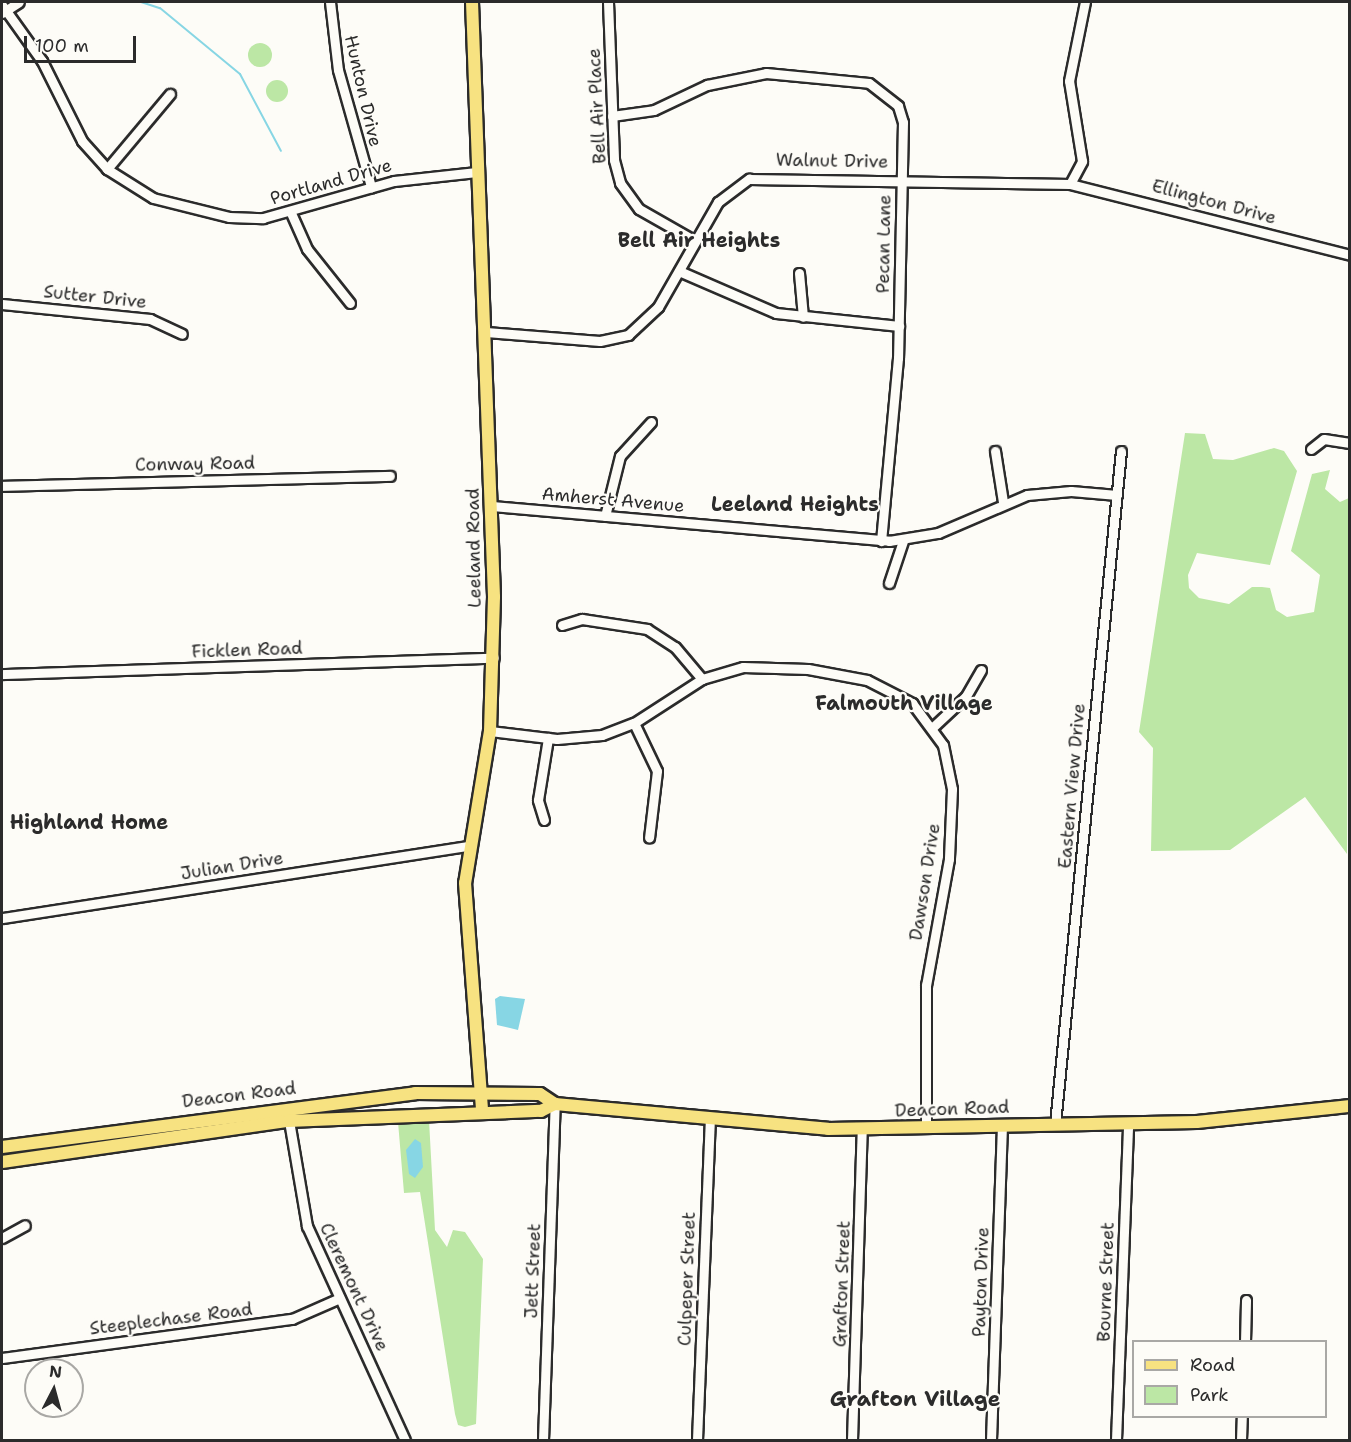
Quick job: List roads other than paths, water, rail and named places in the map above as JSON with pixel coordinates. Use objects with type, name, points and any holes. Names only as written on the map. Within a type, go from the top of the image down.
[{"type":"main road","name":"Leeland Road","points":[[472,2],[492,506],[494,658],[490,731],[468,846],[465,915],[482,1092]]},
{"type":"main road","name":"Deacon Road","points":[[2,1147],[287,1106],[482,1092],[540,1094],[555,1104],[862,1130],[1237,1120],[1350,1106]]},
{"type":"main road","points":[[482,1092],[482,1111]]},
{"type":"main road","name":"Deacon Road","points":[[2,1162],[288,1121],[482,1111],[541,1111],[555,1104]]},
{"type":"street","points":[[3,10],[19,2]]},
{"type":"street","name":"Hunton Drive","points":[[330,2],[338,70],[371,187]]},
{"type":"street","name":"Bell Air Place","points":[[608,2],[614,160],[626,194],[649,216],[695,241]]},
{"type":"street","points":[[1070,184],[1082,161],[1069,81],[1085,2]]},
{"type":"street","name":"Portland Drive","points":[[3,10],[42,61],[70,124],[107,169],[153,198],[201,212],[246,218],[291,213],[371,187],[477,172]]},
{"type":"street","name":"Pecan Lane","points":[[612,116],[654,110],[707,85],[749,74],[869,83],[893,98],[902,116],[903,179],[899,326],[881,541]]},
{"type":"street","points":[[107,169],[170,94]]},
{"type":"street","name":"Walnut Drive","points":[[486,332],[618,339],[653,314],[724,194],[749,179],[903,179],[1070,184]]},
{"type":"street","name":"Ellington Drive","points":[[1070,184],[1350,255]]},
{"type":"street","points":[[291,213],[307,249],[350,303]]},
{"type":"street","points":[[679,271],[745,304],[802,317],[899,326]]},
{"type":"street","points":[[799,273],[802,317]]},
{"type":"street","name":"Sutter Drive","points":[[2,304],[150,319],[182,334]]},
{"type":"street","points":[[605,516],[621,456],[651,422]]},
{"type":"street","points":[[1311,449],[1324,439],[1350,443]]},
{"type":"street","points":[[996,451],[1003,502]]},
{"type":"street","name":"Eastern View Drive","points":[[1055,1124],[1121,451]]},
{"type":"street","name":"Conway Road","points":[[2,486],[390,476]]},
{"type":"street","name":"Amherst Avenue","points":[[492,506],[881,541],[903,541],[938,533],[1003,502],[1057,490],[1117,495]]},
{"type":"street","points":[[889,583],[903,541]]},
{"type":"street","points":[[562,625],[582,619],[647,628],[675,646],[702,679]]},
{"type":"street","name":"Ficklen Road","points":[[2,674],[494,658]]},
{"type":"street","name":"Dawson Drive","points":[[490,731],[548,738],[586,738],[634,723],[702,679],[766,666],[867,680],[901,695],[933,727],[947,758],[952,808],[926,985],[926,1128]]},
{"type":"street","points":[[933,727],[966,696],[981,670]]},
{"type":"street","points":[[634,723],[657,771],[649,838]]},
{"type":"street","points":[[544,820],[538,801],[548,738]]},
{"type":"street","name":"Julian Drive","points":[[2,918],[468,846]]},
{"type":"street","name":"Jett Street","points":[[543,1440],[555,1104]]},
{"type":"street","name":"Cleremont Drive","points":[[287,1106],[307,1226],[405,1440]]},
{"type":"street","name":"Culpeper Street","points":[[697,1440],[710,1118]]},
{"type":"street","name":"Bourne Street","points":[[1116,1440],[1128,1124]]},
{"type":"street","name":"Payton Drive","points":[[992,1440],[1002,1125]]},
{"type":"street","name":"Grafton Street","points":[[852,1440],[862,1130]]},
{"type":"street","points":[[2,1238],[25,1225]]},
{"type":"street","name":"Steeplechase Road","points":[[2,1358],[292,1319],[340,1298]]},
{"type":"street","points":[[1245,1340],[1246,1300]]},
{"type":"street","points":[[1241,1440],[1242,1418]]},
{"type":"water","points":[[500,996],[525,999],[518,1030],[497,1025],[495,999]]},
{"type":"water","points":[[415,1139],[421,1143],[423,1167],[415,1178],[409,1174],[406,1150]]},
{"type":"waterway","points":[[141,2],[160,8],[240,74],[281,151]]},
{"type":"district","name":"Bell Air Heights","points":[[699,240]]},
{"type":"district","name":"Leeland Heights","points":[[795,504]]},
{"type":"district","name":"Falmouth Village","points":[[904,703]]},
{"type":"district","name":"Highland Home","points":[[89,822]]},
{"type":"district","name":"Grafton Village","points":[[915,1399]]}]
